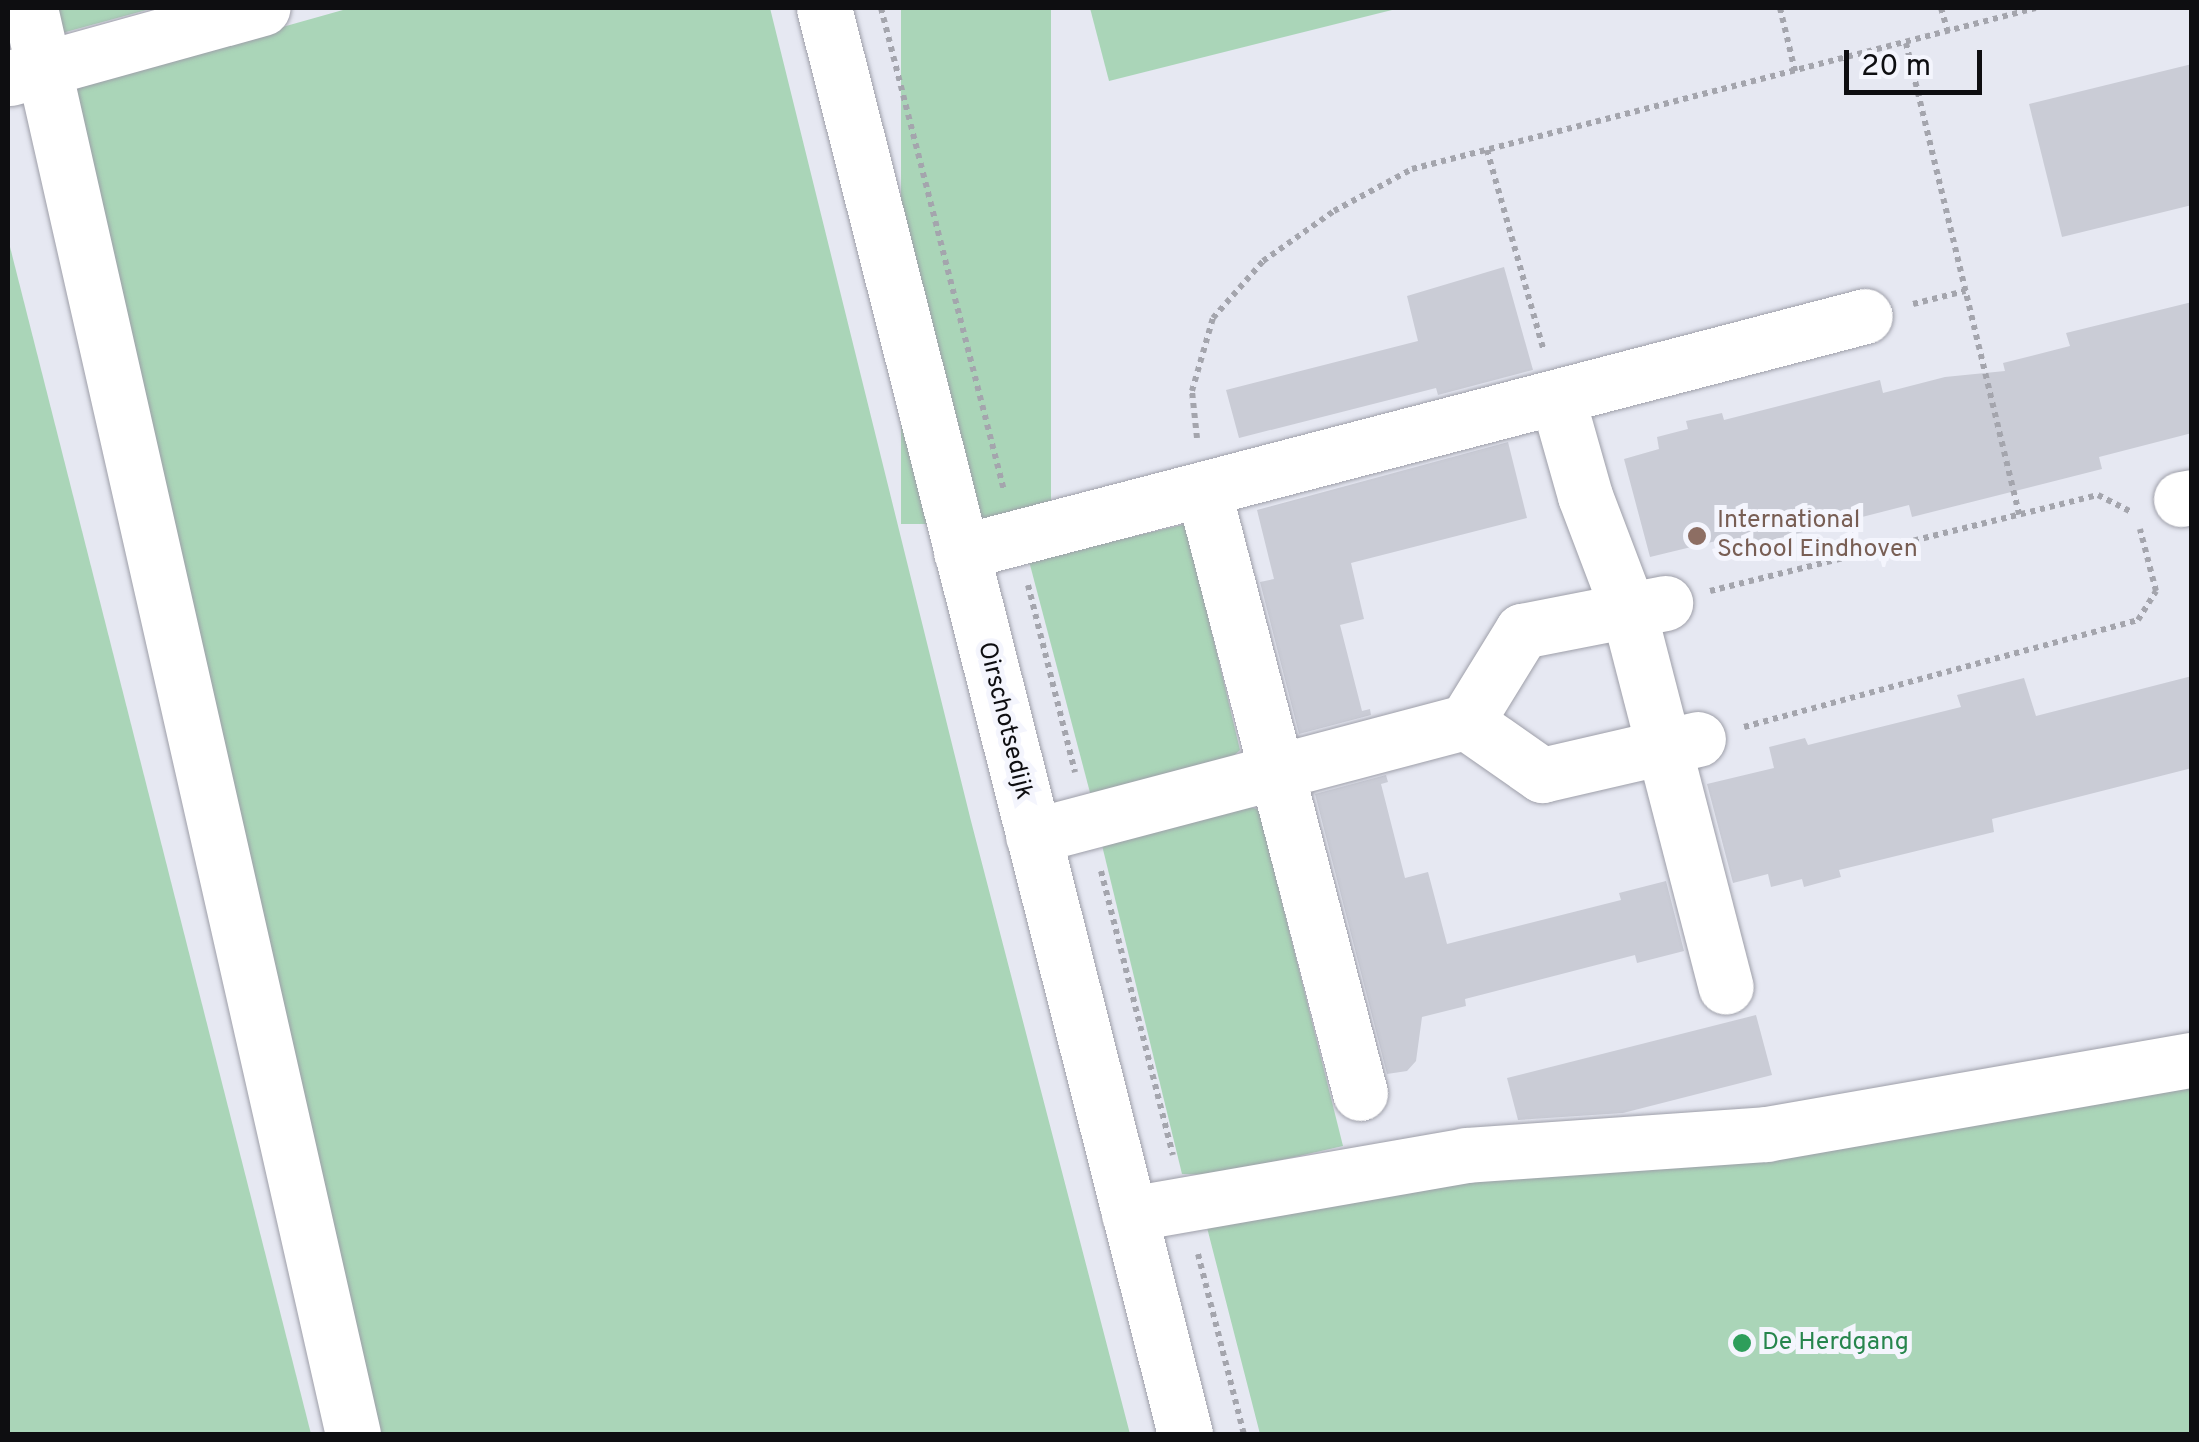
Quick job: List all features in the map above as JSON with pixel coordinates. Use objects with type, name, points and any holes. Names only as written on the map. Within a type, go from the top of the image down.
[{"type":"street","points":[[30,8],[26,74],[353,1434]]},
{"type":"street","points":[[26,74],[262,8]]},
{"type":"street","name":"Oirschotsedijk","points":[[824,8],[1185,1434]]},
{"type":"street","points":[[962,552],[1865,316]]},
{"type":"street","points":[[1556,398],[1585,496],[1646,606],[1682,742],[1726,987]]},
{"type":"street","points":[[1203,489],[1360,1093]]},
{"type":"street","points":[[1033,836],[1466,722],[1522,631],[1646,606]]},
{"type":"street","points":[[1466,722],[1542,775],[1682,742]]},
{"type":"street","points":[[1129,1214],[1466,1155],[1766,1134],[2192,1060]]},
{"type":"path","points":[[881,8],[1244,1434]]},
{"type":"path","points":[[1780,8],[1794,71]]},
{"type":"path","points":[[1941,8],[1948,32]]},
{"type":"path","points":[[1203,489],[1192,390],[1212,318],[1262,261],[1334,211],[1412,169],[2036,8]]},
{"type":"path","points":[[1906,43],[2019,514]]},
{"type":"path","points":[[1487,150],[1556,398]]},
{"type":"path","points":[[1646,606],[2098,495],[2136,513],[2156,591],[2138,620],[1682,742]]},
{"type":"green space","points":[[54,8],[154,8],[62,33]]},
{"type":"green space","points":[[350,8],[770,8],[971,821],[1130,1434],[373,1434],[76,90],[90,81]]},
{"type":"green space","points":[[901,8],[1051,8],[1051,524],[901,524]]},
{"type":"green space","points":[[1090,8],[1400,8],[1109,81]]},
{"type":"green space","points":[[8,239],[311,1434],[8,1434]]},
{"type":"green space","points":[[1186,524],[1240,750],[1215,773],[1093,804],[1029,561]]},
{"type":"green space","points":[[1232,800],[1259,810],[1343,1146],[1215,1175],[1182,1174],[1100,837]]},
{"type":"green space","name":"De Herdgang","points":[[2191,1076],[2191,1434],[1260,1434],[1203,1212],[1753,1152]]},
{"type":"building","points":[[2192,64],[2192,205],[2062,237],[2029,104]]},
{"type":"building","points":[[1504,267],[1533,370],[1438,395],[1436,388],[1239,438],[1226,390],[1418,341],[1407,296]]},
{"type":"building","points":[[2192,302],[2192,433],[2099,457],[2102,469],[1912,517],[1909,505],[1756,544],[1758,551],[1721,560],[1716,541],[1650,557],[1624,459],[1659,449],[1657,437],[1688,429],[1686,421],[1722,413],[1724,420],[1880,380],[1883,393],[1945,377],[2005,371],[2003,363],[2070,346],[2066,333]]},
{"type":"building","points":[[1508,442],[1527,518],[1351,563],[1364,619],[1340,625],[1362,711],[1370,709],[1371,715],[1299,734],[1260,582],[1274,579],[1257,510]]},
{"type":"building","points":[[2192,676],[2192,768],[1992,819],[1994,832],[1839,870],[1841,877],[1804,887],[1802,879],[1771,887],[1768,874],[1733,883],[1707,784],[1774,768],[1769,747],[1805,738],[1808,745],[1961,707],[1957,695],[2024,678],[2036,716]]},
{"type":"building","points":[[1386,775],[1388,782],[1381,784],[1405,878],[1428,872],[1447,944],[1621,900],[1619,893],[1666,881],[1684,951],[1637,963],[1635,955],[1465,999],[1466,1006],[1422,1017],[1416,1061],[1407,1071],[1387,1074],[1315,794]]},
{"type":"building","points":[[1756,1015],[1772,1075],[1623,1113],[1518,1120],[1507,1078]]},
{"type":"place","name":"International School Eindhoven","points":[[1697,536]]},
{"type":"place","name":"De Herdgang","points":[[1742,1343]]}]
